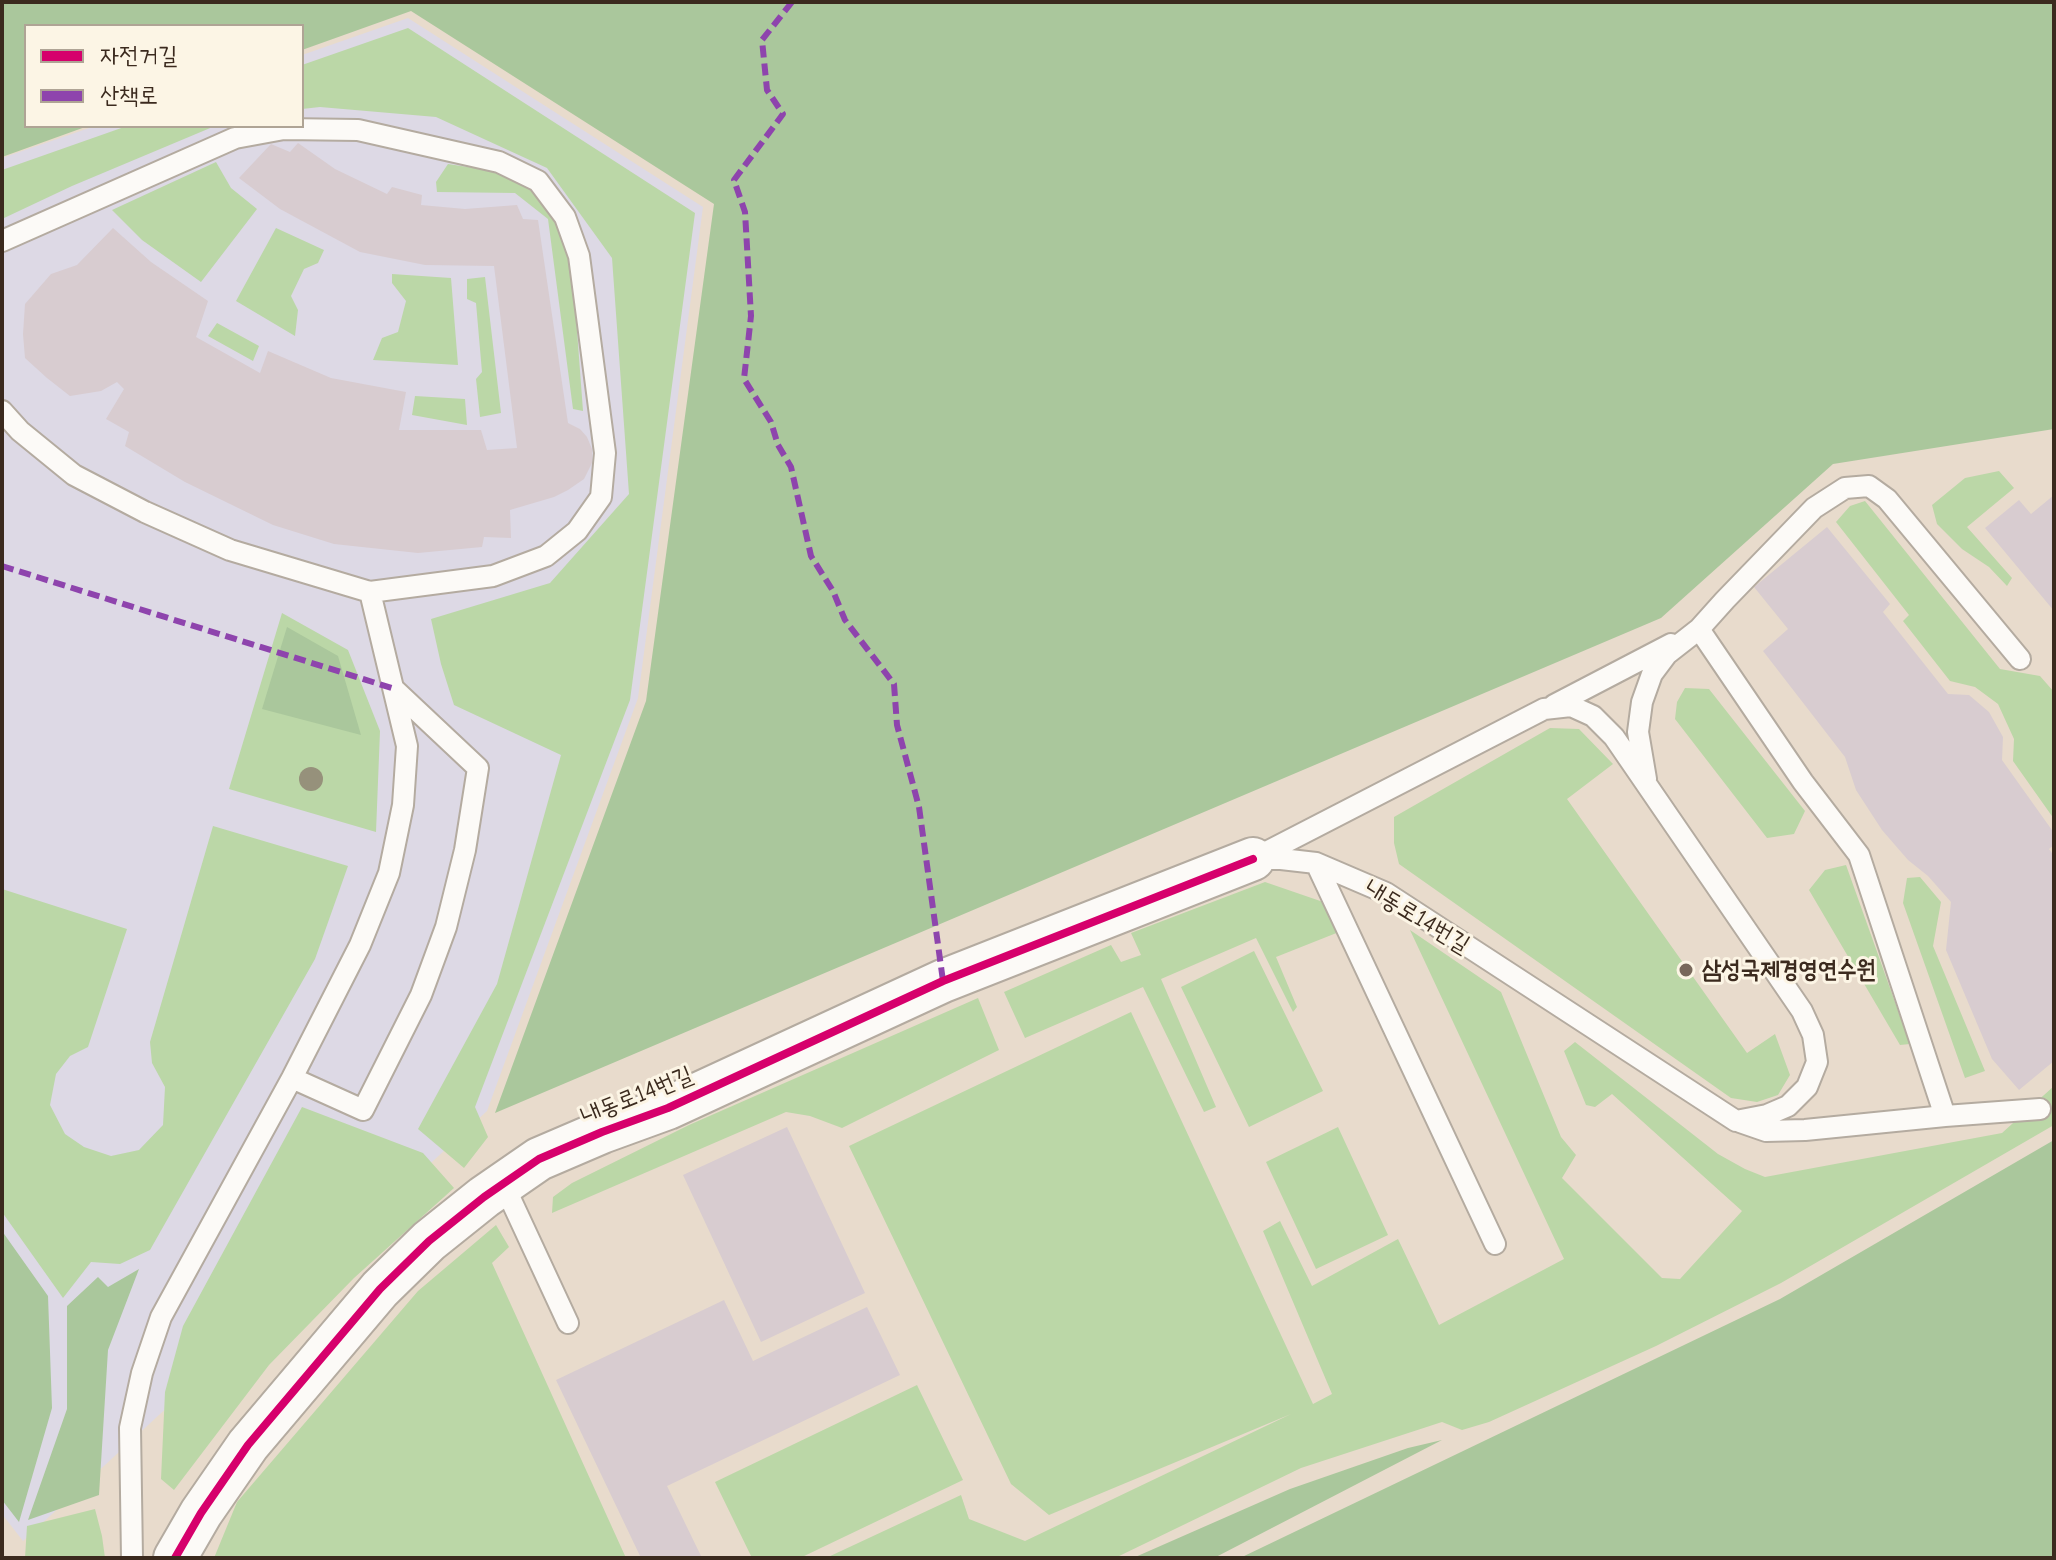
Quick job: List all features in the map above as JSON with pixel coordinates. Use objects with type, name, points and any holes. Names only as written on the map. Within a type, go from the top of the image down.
[{"type":"street","name":"내동로14번길","points":[[175,1558],[201,1513],[248,1445],[380,1289],[429,1241],[484,1197],[539,1159],[668,1108],[943,981],[1253,859]]},
{"type":"lane","points":[[2,241],[235,138],[284,129],[358,130],[499,162],[538,181],[565,217],[579,256],[605,453],[601,497],[577,531],[546,556],[493,576],[370,592],[230,550],[145,512],[74,475],[20,431],[2,411]]},
{"type":"lane","points":[[1648,787],[1638,732],[1642,702],[1652,674],[1667,654],[1699,629],[1814,508],[1845,488],[1869,486],[1887,499],[2020,659]]},
{"type":"lane","points":[[132,1558],[130,1428],[142,1373],[161,1317],[292,1078],[360,945],[389,873],[403,805],[407,746],[370,592]]},
{"type":"lane","points":[[1253,859],[1699,629]]},
{"type":"lane","points":[[1699,629],[1803,782],[1859,855],[1945,1116]]},
{"type":"lane","points":[[292,1078],[363,1110],[421,995],[446,927],[465,850],[478,768],[395,689]]},
{"type":"lane","points":[[1544,709],[1571,706],[1593,716],[1614,737],[1802,1011],[1813,1035],[1817,1062],[1807,1087],[1788,1106],[1767,1115],[1736,1121]]},
{"type":"lane","name":"내동로14번길","points":[[1253,859],[1316,863],[1386,893],[1736,1121],[1766,1131],[2040,1109]]},
{"type":"lane","points":[[1316,863],[1495,1244]]},
{"type":"lane","points":[[503,1183],[568,1323]]},
{"type":"shaded area","points":[[408,18],[703,207],[638,698],[487,1111],[23,1541],[2,1514],[2,158],[89,128],[304,128],[304,54]]},
{"type":"green space","points":[[2,2],[2054,2],[2054,429],[1833,464],[1661,618],[495,1113],[646,701],[714,204],[411,11],[304,49],[304,24],[24,24],[24,128],[82,128],[2,157]]},
{"type":"green space","points":[[408,28],[695,213],[630,700],[475,1107],[488,1137],[464,1168],[418,1129],[497,984],[561,755],[454,705],[431,619],[550,583],[629,494],[612,258],[547,168],[436,117],[320,107],[304,109],[304,64]]},
{"type":"green space","points":[[121,128],[210,128],[2,219],[2,170]]},
{"type":"green space","points":[[216,162],[231,188],[257,209],[201,282],[142,240],[112,210]]},
{"type":"green space","points":[[448,164],[494,171],[531,187],[555,216],[571,250],[583,411],[573,409],[548,219],[515,193],[437,192],[436,182]]},
{"type":"green space","points":[[276,228],[324,250],[318,263],[304,269],[291,296],[298,310],[295,336],[236,301]]},
{"type":"green space","points":[[392,274],[451,278],[458,365],[373,360],[382,338],[398,332],[406,301],[392,283]]},
{"type":"green space","points":[[485,277],[501,413],[480,417],[476,379],[482,372],[476,303],[467,299],[467,279]]},
{"type":"green space","points":[[217,323],[259,346],[253,361],[208,336]]},
{"type":"green space","points":[[415,396],[465,399],[467,425],[412,415]]},
{"type":"green space","points":[[1999,471],[2014,488],[1967,527],[2012,578],[2007,586],[1937,524],[1932,505],[1965,478]]},
{"type":"green space","points":[[1865,501],[2000,669],[2040,676],[2054,692],[2054,819],[2013,761],[2014,739],[1998,704],[1975,687],[1950,681],[1903,621],[1909,615],[1836,522],[1850,506]]},
{"type":"green space","points":[[282,613],[348,650],[380,731],[376,832],[229,789]]},
{"type":"green space","points":[[287,627],[338,656],[361,735],[262,709]]},
{"type":"green space","points":[[1685,688],[1709,689],[1805,811],[1794,834],[1767,838],[1675,719],[1677,702]]},
{"type":"green space","points":[[1550,728],[1579,729],[1613,764],[1567,799],[1747,1053],[1775,1034],[1790,1075],[1778,1095],[1757,1102],[1731,1098],[1399,864],[1394,843],[1394,817]]},
{"type":"green space","points":[[213,826],[348,866],[315,959],[150,1250],[120,1264],[91,1262],[63,1298],[2,1212],[2,889],[127,929],[88,1047],[70,1056],[56,1074],[50,1105],[65,1134],[84,1147],[111,1156],[139,1150],[163,1125],[165,1087],[152,1063],[150,1042]]},
{"type":"green space","points":[[1846,865],[1910,1044],[1900,1045],[1809,890],[1825,870]]},
{"type":"green space","points":[[1920,877],[1941,902],[1933,946],[1985,1071],[1965,1078],[1903,903],[1907,878]]},
{"type":"green space","points":[[1265,882],[1329,904],[1344,930],[1276,957],[1297,1007],[1293,1012],[1256,938],[1161,979],[1216,1107],[1204,1112],[1143,987],[1025,1038],[1004,992],[1111,945],[1121,962],[1141,955],[1131,933]]},
{"type":"green space","points":[[1410,930],[1501,992],[1561,1137],[1576,1155],[1562,1178],[1662,1278],[1680,1279],[1742,1211],[1612,1094],[1595,1107],[1586,1105],[1564,1051],[1575,1042],[1718,1154],[1765,1177],[2002,1133],[2054,1086],[2054,1125],[1781,1283],[1656,1346],[1489,1422],[1462,1430],[1442,1422],[1301,1468],[1115,1558],[826,1558],[961,1495],[969,1519],[1025,1541],[1291,1414],[1049,1515],[1011,1484],[849,1146],[1131,1012],[1313,1404],[1332,1394],[1263,1231],[1280,1221],[1312,1286],[1398,1239],[1439,1325],[1564,1259]]},
{"type":"green space","points":[[1254,951],[1323,1091],[1249,1127],[1181,987]]},
{"type":"green space","points":[[978,998],[999,1050],[842,1128],[810,1116],[786,1112],[552,1213],[553,1197],[572,1183],[689,1125]]},
{"type":"green space","points":[[302,1107],[423,1153],[454,1188],[354,1278],[269,1365],[174,1490],[161,1479],[165,1392],[183,1326]]},
{"type":"green space","points":[[1338,1127],[1388,1235],[1316,1269],[1266,1162]]},
{"type":"green space","points":[[2054,1140],[2054,1558],[1240,1558],[1780,1299]]},
{"type":"green space","points":[[496,1225],[509,1247],[492,1263],[626,1558],[214,1558],[237,1502],[418,1291]]},
{"type":"green space","points":[[2,1231],[48,1296],[52,1408],[19,1522],[2,1500]]},
{"type":"green space","points":[[139,1269],[108,1350],[99,1495],[28,1520],[67,1409],[67,1306],[98,1277],[108,1287]]},
{"type":"green space","points":[[917,1385],[963,1480],[800,1558],[752,1558],[715,1482]]},
{"type":"green space","points":[[1442,1440],[1214,1558],[1133,1558],[1290,1489],[1408,1448]]},
{"type":"green space","points":[[95,1509],[105,1558],[25,1558],[27,1526]]},
{"type":"building","points":[[298,143],[335,169],[387,194],[392,187],[422,195],[421,205],[465,209],[517,205],[523,219],[538,220],[568,423],[587,437],[592,449],[592,463],[584,479],[568,490],[510,510],[511,538],[484,537],[482,547],[418,553],[334,544],[273,525],[185,482],[125,446],[129,432],[106,419],[124,389],[117,382],[101,391],[70,396],[25,358],[25,304],[51,274],[77,265],[113,228],[151,262],[208,301],[196,337],[260,373],[268,351],[331,378],[406,392],[399,430],[481,430],[487,450],[517,448],[494,266],[425,265],[360,252],[280,209],[239,178],[271,144],[290,152]]},
{"type":"building","points":[[2054,495],[2054,611],[1985,528],[2019,500],[2031,514]]},
{"type":"building","points":[[1827,527],[1890,604],[1883,612],[1948,694],[1969,695],[1989,712],[2003,737],[2002,760],[2054,833],[2054,845],[2049,849],[2054,856],[2054,1061],[2019,1090],[1992,1059],[1946,950],[1951,902],[1882,830],[1856,790],[1845,757],[1763,651],[1788,629],[1754,587]]},
{"type":"building","points":[[787,1127],[865,1293],[761,1342],[683,1175]]},
{"type":"building","points":[[724,1300],[753,1361],[867,1307],[900,1375],[667,1486],[702,1558],[641,1558],[556,1380]]},
{"type":"marked path","points":[[792,2],[762,40],[767,90],[783,114],[734,180],[745,212],[751,316],[744,379],[771,422],[778,445],[791,467],[811,556],[833,591],[845,620],[894,684],[897,725],[919,807],[943,981]]},
{"type":"marked path","points":[[2,566],[395,689]]},
{"type":"cycle path","points":[[175,1558],[201,1513],[248,1445],[380,1289],[429,1241],[484,1197],[539,1159],[668,1108],[943,981],[1253,859]]},
{"type":"place","name":"삼성국제경영연수원","points":[[1686,970]]}]
